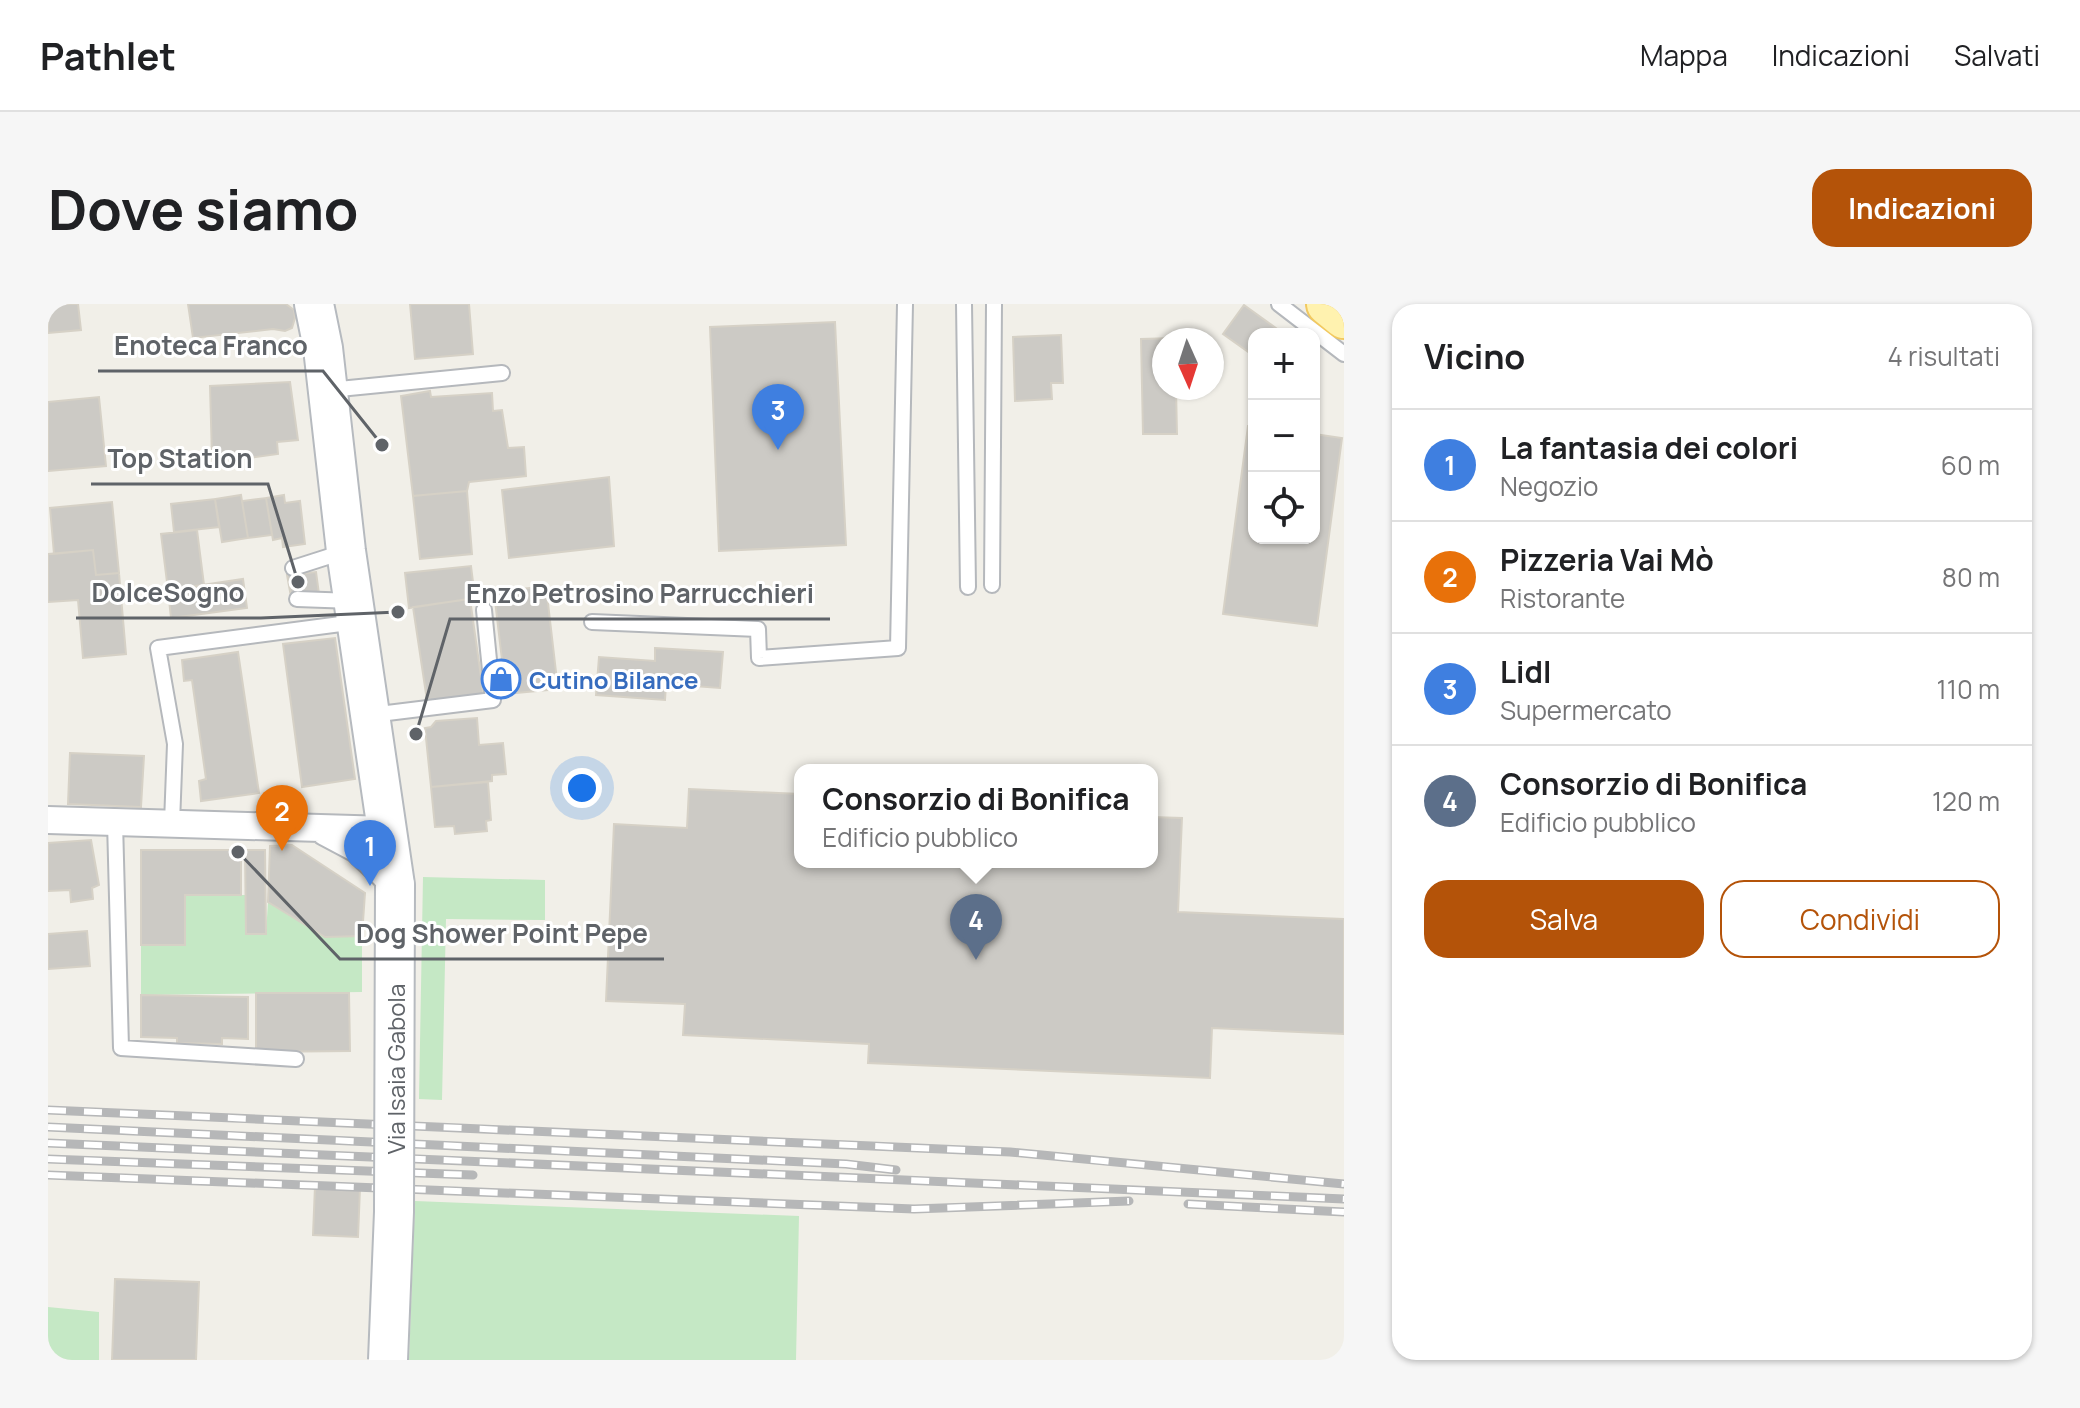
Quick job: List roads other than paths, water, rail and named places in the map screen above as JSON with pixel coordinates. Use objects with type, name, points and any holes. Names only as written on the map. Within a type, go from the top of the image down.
[{"type":"main road","points":[[1328,304],[1344,317]]},
{"type":"street","name":"Via Isaia Gabola","points":[[314,304],[329,390],[346,551],[395,885],[394,1212],[388,1360]]},
{"type":"street","points":[[48,820],[387,830]]},
{"type":"street","points":[[302,828],[326,832],[357,849],[395,885]]},
{"type":"lane","points":[[592,622],[758,629],[759,658],[898,648],[905,304]]},
{"type":"lane","points":[[964,304],[968,587]]},
{"type":"lane","points":[[992,585],[994,304]]},
{"type":"lane","points":[[1279,304],[1344,354]]},
{"type":"lane","points":[[329,390],[502,373]]},
{"type":"lane","points":[[293,568],[346,551]]},
{"type":"lane","points":[[297,599],[355,611]]},
{"type":"lane","points":[[370,715],[493,700],[484,610]]},
{"type":"lane","points":[[172,823],[175,744],[158,648],[355,611]]},
{"type":"lane","points":[[115,822],[121,1048],[296,1059]]},
{"type":"railway","points":[[48,1110],[1010,1152],[1344,1184]]},
{"type":"railway","points":[[48,1127],[846,1164],[896,1170]]},
{"type":"railway","points":[[48,1143],[1344,1199]]},
{"type":"railway","points":[[48,1159],[473,1175]]},
{"type":"railway","points":[[48,1175],[914,1209],[1129,1201]]},
{"type":"railway","points":[[1188,1204],[1344,1212]]},
{"type":"place","name":"Enoteca Franco","points":[[382,445]]},
{"type":"place","name":"Lidl","points":[[778,450]]},
{"type":"place","name":"Top Station","points":[[298,582]]},
{"type":"place","name":"DolceSogno","points":[[398,612]]},
{"type":"place","name":"Cutino Bilance","points":[[501,679]]},
{"type":"place","name":"Enzo Petrosino Parrucchieri","points":[[416,734]]},
{"type":"place","name":"Pizzeria Vai Mò","points":[[282,851]]},
{"type":"place","name":"Dog Shower Point Pepe","points":[[238,852]]},
{"type":"place","name":"La fantasia dei colori","points":[[370,886]]},
{"type":"place","name":"Consorzio di Bonifica","points":[[976,960]]}]
